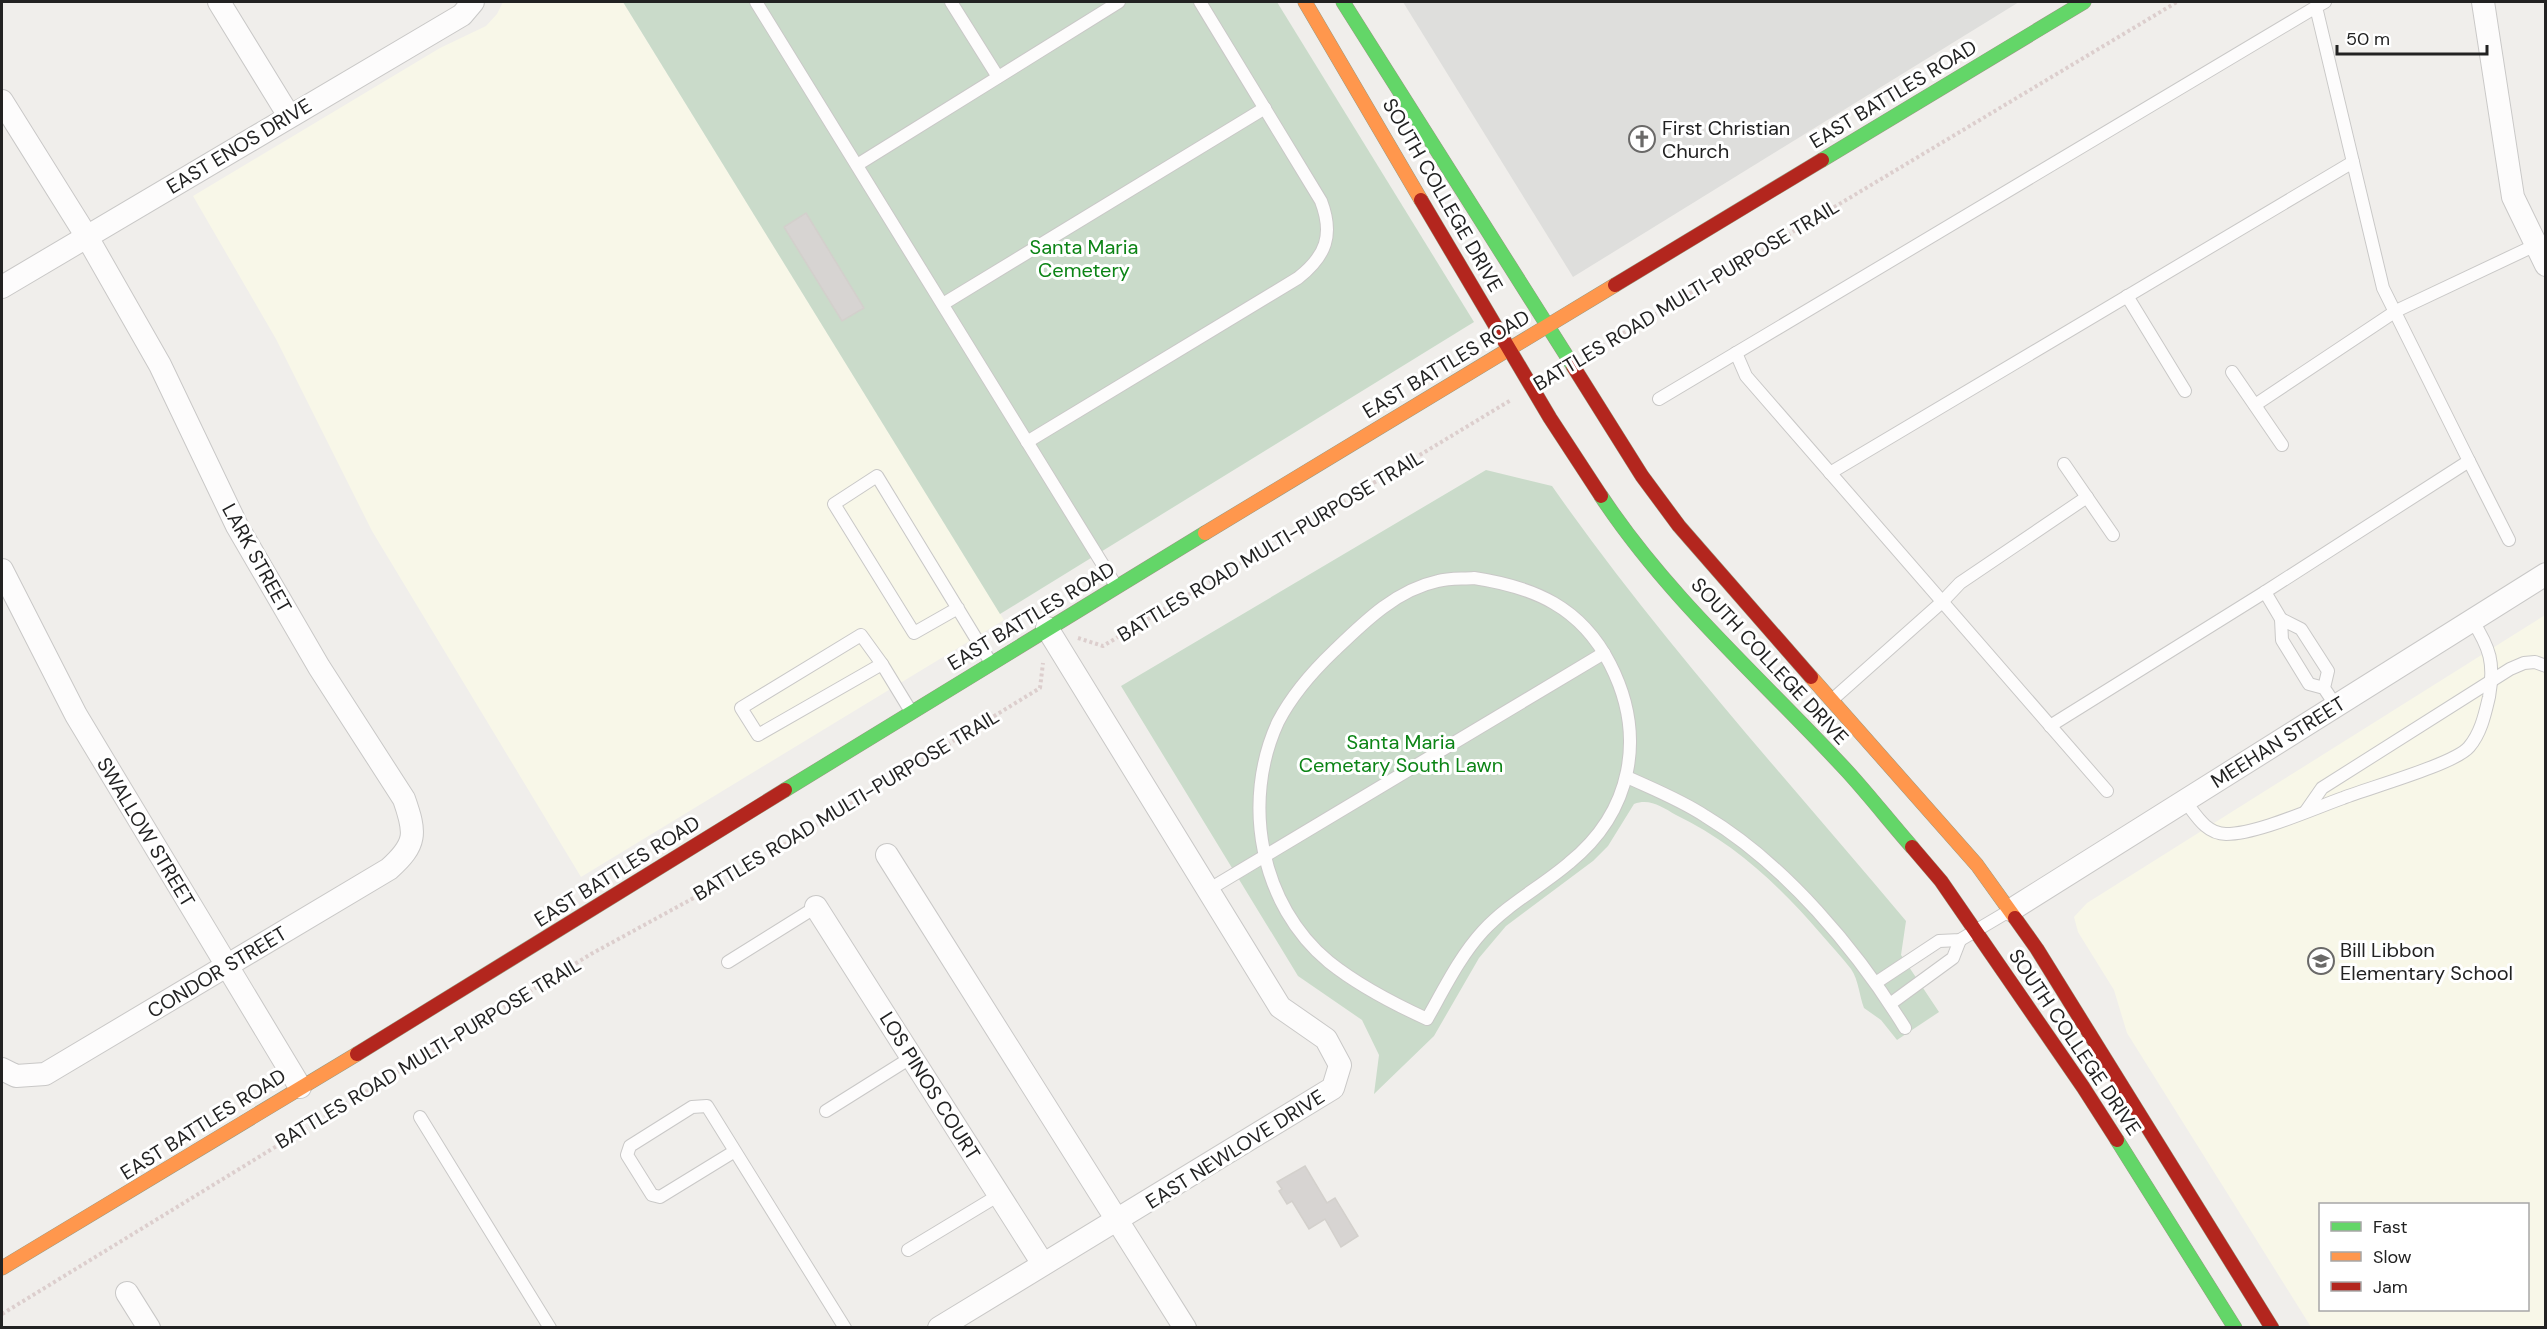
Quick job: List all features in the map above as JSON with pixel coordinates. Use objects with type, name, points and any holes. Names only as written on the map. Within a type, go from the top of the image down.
[{"type":"street","points":[[219,2],[289,116]]},
{"type":"street","name":"EAST ENOS DRIVE","points":[[2,287],[462,15],[473,2]]},
{"type":"street","name":"SOUTH COLLEGE DRIVE","points":[[1305,2],[1577,462],[1646,556],[1733,656],[1847,771],[1941,881],[2083,1087],[2235,1328]]},
{"type":"street","name":"SOUTH COLLEGE DRIVE","points":[[1343,2],[1642,476],[1680,526],[1977,865],[2011,910],[2272,1328]]},
{"type":"street","name":"EAST BATTLES ROAD","points":[[2,1268],[546,939],[910,711],[2084,2]]},
{"type":"street","points":[[2483,2],[2513,197],[2542,250]]},
{"type":"street","name":"LARK STREET","points":[[2,101],[87,237],[160,365],[237,526],[319,667],[404,799],[412,823],[413,835],[402,857],[389,869]]},
{"type":"street","name":"SWALLOW STREET","points":[[2,570],[76,715],[300,1087]]},
{"type":"street","name":"MEEHAN STREET","points":[[2011,910],[2186,801],[2330,697],[2472,620],[2546,574]]},
{"type":"street","name":"EAST NEWLOVE DRIVE","points":[[939,1328],[1332,1088],[1340,1065],[1326,1039],[1280,1007],[1047,628]]},
{"type":"street","points":[[886,855],[1185,1328]]},
{"type":"street","name":"CONDOR STREET","points":[[2,1069],[16,1076],[45,1074],[389,869]]},
{"type":"street","name":"LOS PINOS COURT","points":[[816,907],[1043,1264]]},
{"type":"street","points":[[127,1293],[149,1328]]},
{"type":"lane","points":[[756,2],[1116,586]]},
{"type":"lane","points":[[951,2],[998,77]]},
{"type":"lane","points":[[857,165],[1119,2]]},
{"type":"lane","points":[[1027,442],[1298,278],[1314,266],[1324,246],[1328,229],[1321,201],[1200,2]]},
{"type":"lane","points":[[1659,399],[2320,4],[2353,162],[2383,288],[2509,540]]},
{"type":"lane","points":[[943,304],[1265,108]]},
{"type":"lane","points":[[1830,473],[2353,162]]},
{"type":"lane","points":[[2255,405],[2396,311],[2542,250]]},
{"type":"lane","points":[[2127,296],[2184,391]]},
{"type":"lane","points":[[1736,353],[1746,376],[2107,791]]},
{"type":"lane","points":[[2232,372],[2282,445]]},
{"type":"lane","points":[[2050,726],[2469,461]]},
{"type":"lane","points":[[2064,464],[2113,535]]},
{"type":"lane","points":[[958,608],[914,633],[834,504],[877,476],[958,608],[991,663]]},
{"type":"lane","points":[[1832,700],[1942,602],[1960,583],[2087,497]]},
{"type":"lane","points":[[1474,578],[1509,584],[1544,597],[1569,612],[1604,653],[1619,682],[1627,713],[1630,744],[1627,777],[1615,810],[1596,838],[1569,864],[1507,907],[1482,932],[1462,957],[1427,1018],[1380,997],[1328,961],[1295,923],[1279,898],[1263,857],[1258,805],[1263,762],[1279,721],[1306,679],[1367,619],[1398,597],[1438,581],[1474,578]]},
{"type":"lane","points":[[2265,592],[2281,619],[2282,640],[2303,675],[2309,684],[2330,697]]},
{"type":"lane","points":[[2281,619],[2301,629],[2328,671],[2330,697]]},
{"type":"lane","points":[[2186,801],[2206,827],[2225,834],[2267,825],[2438,764],[2468,749],[2478,734],[2486,711],[2492,660],[2486,642],[2472,620]]},
{"type":"lane","points":[[882,664],[758,735],[741,708],[861,635],[882,664],[910,711]]},
{"type":"lane","points":[[1208,890],[1604,653]]},
{"type":"lane","points":[[2306,811],[2322,788],[2491,680],[2524,663],[2535,662],[2546,666]]},
{"type":"lane","points":[[1627,777],[1704,815],[1770,862],[1877,982],[1905,1028]]},
{"type":"lane","points":[[728,962],[816,907]]},
{"type":"lane","points":[[1877,982],[1939,941],[1960,940],[2011,910]]},
{"type":"lane","points":[[1890,1004],[1953,958],[1960,940]]},
{"type":"lane","points":[[826,1111],[912,1057]]},
{"type":"lane","points":[[735,1151],[660,1197],[652,1195],[627,1155],[630,1146],[692,1107],[707,1106],[735,1151],[845,1328]]},
{"type":"lane","points":[[420,1117],[550,1328]]},
{"type":"lane","points":[[908,1250],[999,1195]]},
{"type":"path","name":"BATTLES ROAD MULTI-PURPOSE TRAIL","points":[[1571,364],[2177,2]]},
{"type":"path","name":"BATTLES ROAD MULTI-PURPOSE TRAIL","points":[[2,1314],[591,954],[723,882],[1040,688],[1047,628],[1103,646],[1532,387]]},
{"type":"shaded area","points":[[503,2],[623,2],[1004,620],[581,877],[372,531],[276,339],[193,196],[440,48],[486,26],[497,14]]},
{"type":"shaded area","name":"First Christian Church","points":[[1403,2],[2019,2],[1573,277]]},
{"type":"shaded area","name":"Bill Libbon Elementary School","points":[[2545,615],[2545,1327],[2311,1327],[2127,1033],[2114,990],[2078,932],[2074,917],[2087,903]]},
{"type":"green space","name":"Santa Maria Cemetery","points":[[623,2],[1277,2],[1474,322],[1000,614]]},
{"type":"green space","name":"Santa Maria Cemetary South Lawn","points":[[1486,470],[1552,486],[1593,543],[1679,653],[1906,921],[1901,955],[1939,1012],[1897,1040],[1881,1020],[1864,1008],[1856,978],[1848,965],[1772,882],[1736,852],[1697,826],[1656,804],[1640,802],[1634,804],[1608,846],[1593,861],[1506,926],[1479,958],[1434,1036],[1374,1094],[1379,1055],[1362,1020],[1298,976],[1121,686]]},
{"type":"building","points":[[806,213],[864,308],[842,321],[784,227]]},
{"type":"building","points":[[1305,1166],[1327,1203],[1335,1198],[1358,1236],[1341,1247],[1325,1219],[1309,1229],[1292,1201],[1287,1204],[1279,1191],[1282,1189],[1277,1182]]},
{"type":"traffic: fast","points":[[1343,2],[1573,366]]},
{"type":"traffic: fast","points":[[1822,160],[2084,2]]},
{"type":"traffic: fast","points":[[1601,496],[1656,570],[1687,605],[1847,771],[1912,847]]},
{"type":"traffic: fast","points":[[785,790],[1205,533]]},
{"type":"traffic: fast","points":[[2117,1140],[2235,1328]]},
{"type":"traffic: slow","points":[[1305,2],[1421,200]]},
{"type":"traffic: slow","points":[[1205,533],[1615,285]]},
{"type":"traffic: slow","points":[[1811,677],[1977,865],[2015,918]]},
{"type":"traffic: slow","points":[[2,1268],[357,1054]]},
{"type":"traffic: jam","points":[[1615,285],[1822,160]]},
{"type":"traffic: jam","points":[[1421,200],[1550,418],[1601,496]]},
{"type":"traffic: jam","points":[[1573,366],[1642,476],[1679,526],[1811,677]]},
{"type":"traffic: jam","points":[[357,1054],[785,790]]},
{"type":"traffic: jam","points":[[1912,847],[1941,881],[2117,1140]]},
{"type":"traffic: jam","points":[[2015,918],[2037,949],[2272,1328]]},
{"type":"place","name":"First Christian Church","points":[[1642,139]]},
{"type":"place","name":"Bill Libbon Elementary School","points":[[2321,961]]}]
